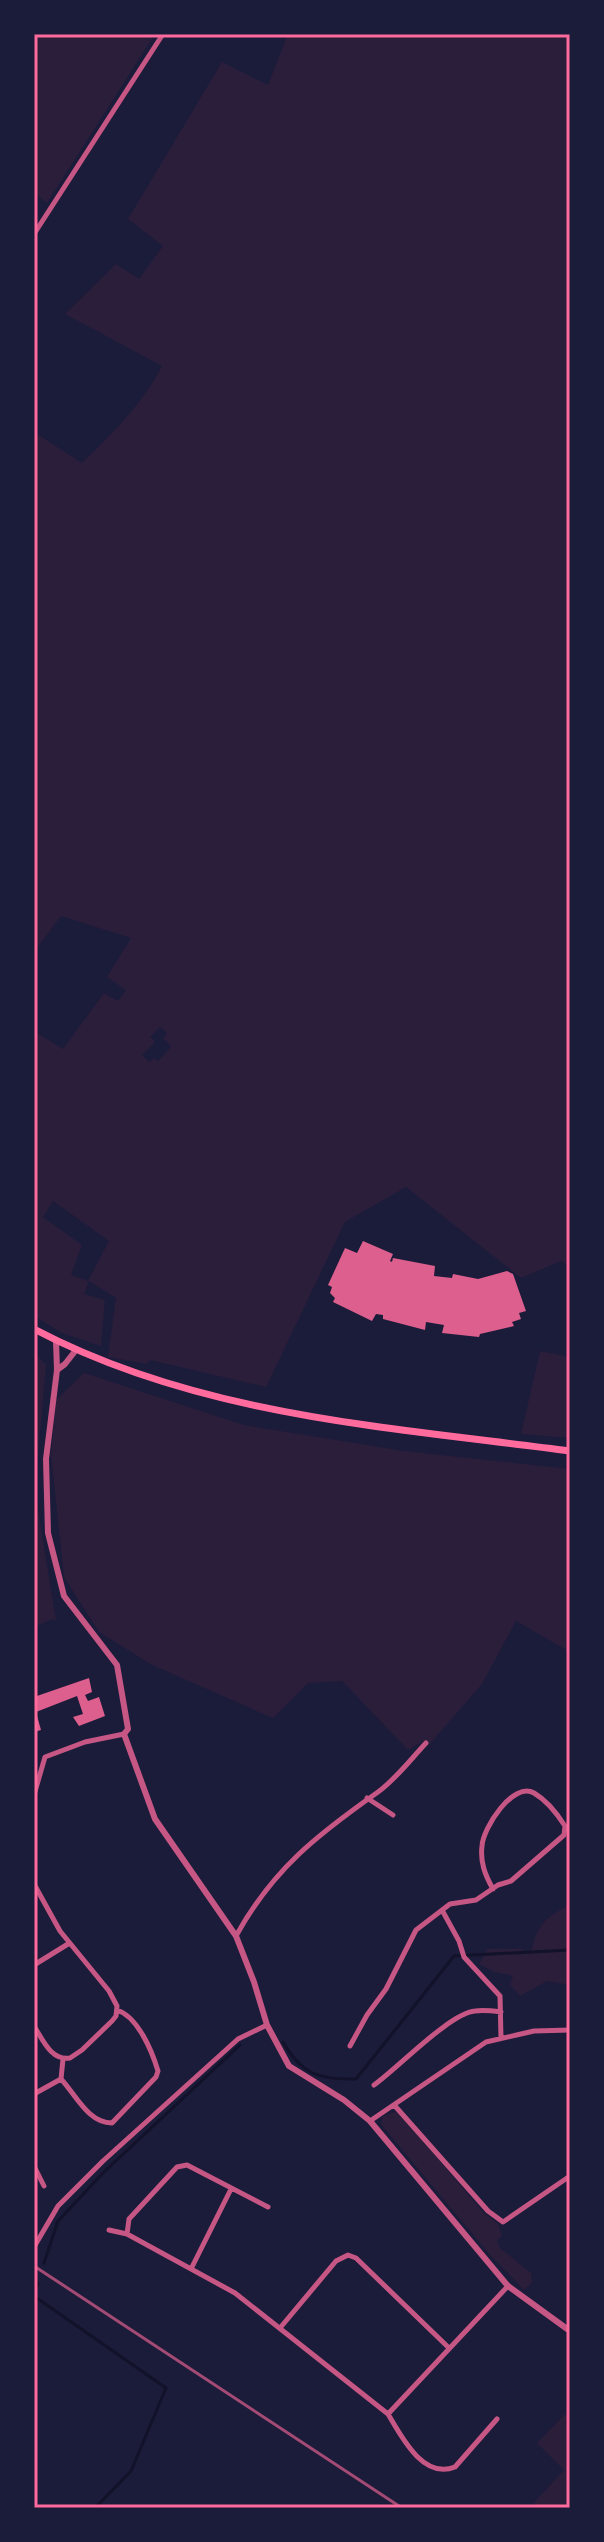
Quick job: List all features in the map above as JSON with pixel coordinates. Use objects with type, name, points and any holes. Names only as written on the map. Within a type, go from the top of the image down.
[{"type":"main road","points":[[34,1329],[76,1350],[156,1380],[291,1413],[421,1434],[570,1451]]},
{"type":"street","points":[[34,234],[163,34]]},
{"type":"street","points":[[34,1795],[45,1757],[78,1743],[124,1734],[128,1729],[117,1665],[64,1596],[48,1533],[46,1459],[57,1370],[56,1341]]},
{"type":"street","points":[[57,1370],[76,1350]]},
{"type":"street","points":[[124,1734],[155,1819],[236,1936],[267,2025],[289,2066],[344,2100],[370,2121],[508,2286],[570,2331]]},
{"type":"street","points":[[236,1936],[272,1880],[301,1851],[380,1791],[426,1743]]},
{"type":"street","points":[[350,2046],[386,1989],[416,1930],[450,1904],[476,1900],[511,1881],[564,1835],[565,1826],[534,1793],[524,1791],[512,1797],[496,1814],[484,1834],[482,1865],[493,1889]]},
{"type":"street","points":[[367,1798],[393,1815]]},
{"type":"street","points":[[34,1884],[68,1944],[109,1991],[117,2010],[116,2016],[82,2050],[63,2059],[53,2053],[34,2026]]},
{"type":"street","points":[[442,1910],[464,1957],[500,1996],[501,2038]]},
{"type":"street","points":[[34,1965],[68,1944]]},
{"type":"street","points":[[63,2059],[61,2079],[87,2111],[98,2121],[109,2124],[156,2077],[157,2067],[142,2034],[127,2015],[117,2010]]},
{"type":"street","points":[[374,2085],[456,2018],[474,2011],[501,2012]]},
{"type":"street","points":[[34,2247],[58,2206],[103,2161],[238,2039],[267,2025]]},
{"type":"street","points":[[370,2121],[486,2042],[534,2031],[570,2030]]},
{"type":"street","points":[[34,2094],[61,2079]]},
{"type":"street","points":[[395,2106],[488,2211],[503,2222],[570,2176]]},
{"type":"street","points":[[127,2234],[129,2219],[177,2167],[187,2165],[268,2207]]},
{"type":"street","points":[[34,2166],[44,2186]]},
{"type":"street","points":[[191,2269],[231,2189]]},
{"type":"street","points":[[109,2230],[127,2234],[235,2293],[388,2414],[411,2451],[436,2469],[455,2467],[497,2419]]},
{"type":"street","points":[[280,2328],[336,2261],[348,2255],[356,2258],[448,2347]]},
{"type":"street","points":[[388,2414],[508,2286]]},
{"type":"shaded area","points":[[34,34],[155,34],[47,203],[34,193]]},
{"type":"shaded area","points":[[288,34],[570,34],[570,1265],[561,1261],[521,1278],[406,1187],[345,1222],[266,1387],[150,1360],[147,1364],[108,1357],[116,1298],[89,1281],[84,1294],[105,1300],[101,1346],[62,1333],[34,1316],[34,1031],[63,1049],[104,993],[118,1001],[126,990],[107,977],[131,938],[61,916],[34,952],[34,432],[82,463],[146,393],[162,366],[65,314],[116,264],[139,279],[163,246],[128,219],[222,62],[268,85]],"holes":[[[160,1027],[167,1033],[163,1038],[171,1047],[158,1061],[154,1058],[149,1062],[142,1055],[155,1042],[150,1037]],[[53,1201],[109,1241],[88,1281],[71,1275],[82,1245],[43,1217]]]},
{"type":"shaded area","points":[[540,1351],[570,1357],[570,1438],[521,1434]]},
{"type":"shaded area","points":[[34,1352],[46,1365],[35,1491],[56,1621],[52,1619],[34,1627]]},
{"type":"shaded area","points":[[84,1373],[244,1425],[404,1451],[570,1469],[570,1652],[516,1621],[482,1684],[428,1746],[423,1741],[408,1750],[342,1681],[308,1683],[273,1718],[152,1665],[99,1632],[64,1577],[51,1454],[56,1400]]},
{"type":"shaded area","points":[[570,1905],[570,1985],[547,1981],[520,1996],[510,1985],[513,1976],[494,1972],[479,1964],[488,1949],[520,1949],[531,1954],[543,1924]]},
{"type":"shaded area","points":[[395,2112],[401,2115],[483,2212],[498,2224],[502,2236],[497,2240],[500,2248],[531,2273],[532,2283],[524,2290],[490,2255],[381,2124],[383,2116]]},
{"type":"shaded area","points":[[565,2414],[570,2418],[570,2508],[529,2508],[564,2470],[537,2443]]},
{"type":"building","points":[[363,1241],[393,1254],[392,1262],[393,1258],[435,1266],[434,1276],[452,1278],[453,1274],[478,1279],[507,1271],[513,1274],[526,1311],[519,1313],[521,1319],[512,1322],[514,1326],[480,1334],[479,1337],[442,1333],[444,1325],[426,1322],[425,1330],[383,1319],[383,1315],[376,1314],[372,1321],[333,1302],[332,1287],[328,1285],[345,1248],[357,1253]]},
{"type":"building","points":[[89,1678],[92,1692],[85,1695],[88,1701],[99,1697],[105,1716],[79,1726],[73,1717],[83,1714],[77,1696],[36,1712],[41,1730],[34,1732],[34,1697]]},
{"type":"waterway","points":[[283,2042],[297,2062],[313,2073],[356,2079],[454,1956],[570,1950]]},
{"type":"waterway","points":[[44,2263],[58,2221],[104,2172],[240,2045]]},
{"type":"waterway","points":[[38,2283],[34,2296],[166,2388],[131,2471],[95,2508]]},
{"type":"railway","points":[[34,2266],[402,2508]]}]
